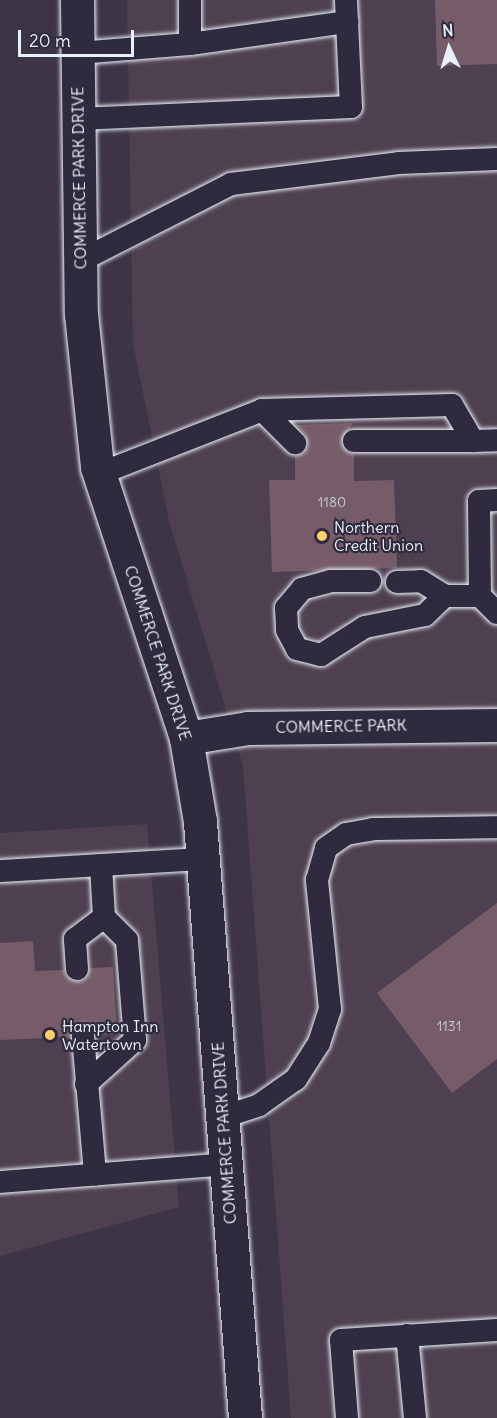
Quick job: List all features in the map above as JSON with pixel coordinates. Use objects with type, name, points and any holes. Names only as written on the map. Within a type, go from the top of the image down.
[{"type":"street","name":"COMMERCE PARK DRIVE","points":[[77,0],[81,314],[99,474],[186,738],[203,859],[245,1418]]},
{"type":"street","name":"COMMERCE PARK","points":[[186,738],[248,728],[497,724]]},
{"type":"lane","points":[[190,0],[190,44]]},
{"type":"lane","points":[[78,53],[190,44],[346,11],[351,107],[78,119]]},
{"type":"lane","points":[[81,261],[231,184],[399,163],[497,159]]},
{"type":"lane","points":[[99,474],[262,410],[452,405],[473,441]]},
{"type":"lane","points":[[262,410],[295,443]]},
{"type":"lane","points":[[354,441],[497,440]]},
{"type":"lane","points":[[497,501],[479,501],[480,596],[497,613]]},
{"type":"lane","points":[[370,581],[331,581],[302,589],[286,608],[287,630],[297,649],[321,655],[365,627],[425,615],[445,596]]},
{"type":"lane","points":[[397,582],[421,581],[445,596],[480,596]]},
{"type":"lane","points":[[223,1117],[259,1105],[296,1079],[319,1043],[330,1009],[317,880],[326,848],[346,834],[373,829],[497,827]]},
{"type":"lane","points":[[0,871],[203,859]]},
{"type":"lane","points":[[86,1084],[135,1040],[127,940],[105,917],[101,865]]},
{"type":"lane","points":[[77,969],[75,939],[105,917]]},
{"type":"lane","points":[[82,1036],[95,1174]]},
{"type":"lane","points":[[0,1182],[227,1164]]},
{"type":"lane","points":[[347,1418],[340,1340],[497,1330]]},
{"type":"lane","points":[[407,1335],[415,1418]]},
{"type":"shaded area","points":[[127,0],[497,0],[497,1418],[291,1418],[243,766],[169,521],[133,344]]},
{"type":"shaded area","points":[[147,824],[179,1207],[0,1256],[0,833]]},
{"type":"building","points":[[435,0],[497,0],[497,64],[437,66]]},
{"type":"building","points":[[353,423],[341,442],[347,452],[354,454],[354,481],[394,480],[397,568],[272,572],[269,480],[295,480],[295,456],[304,453],[308,446],[305,434],[296,425]]},
{"type":"building","points":[[497,903],[497,1059],[452,1093],[377,993]]},
{"type":"building","name":"Hampton Inn Watertown","points":[[33,941],[35,971],[64,970],[66,977],[77,982],[85,980],[90,968],[113,967],[117,1034],[96,1035],[94,1028],[82,1023],[75,1025],[70,1037],[0,1040],[0,943]]},
{"type":"place","name":"Northern Credit Union","points":[[322,536]]},
{"type":"place","name":"Hampton Inn Watertown","points":[[50,1035]]}]
